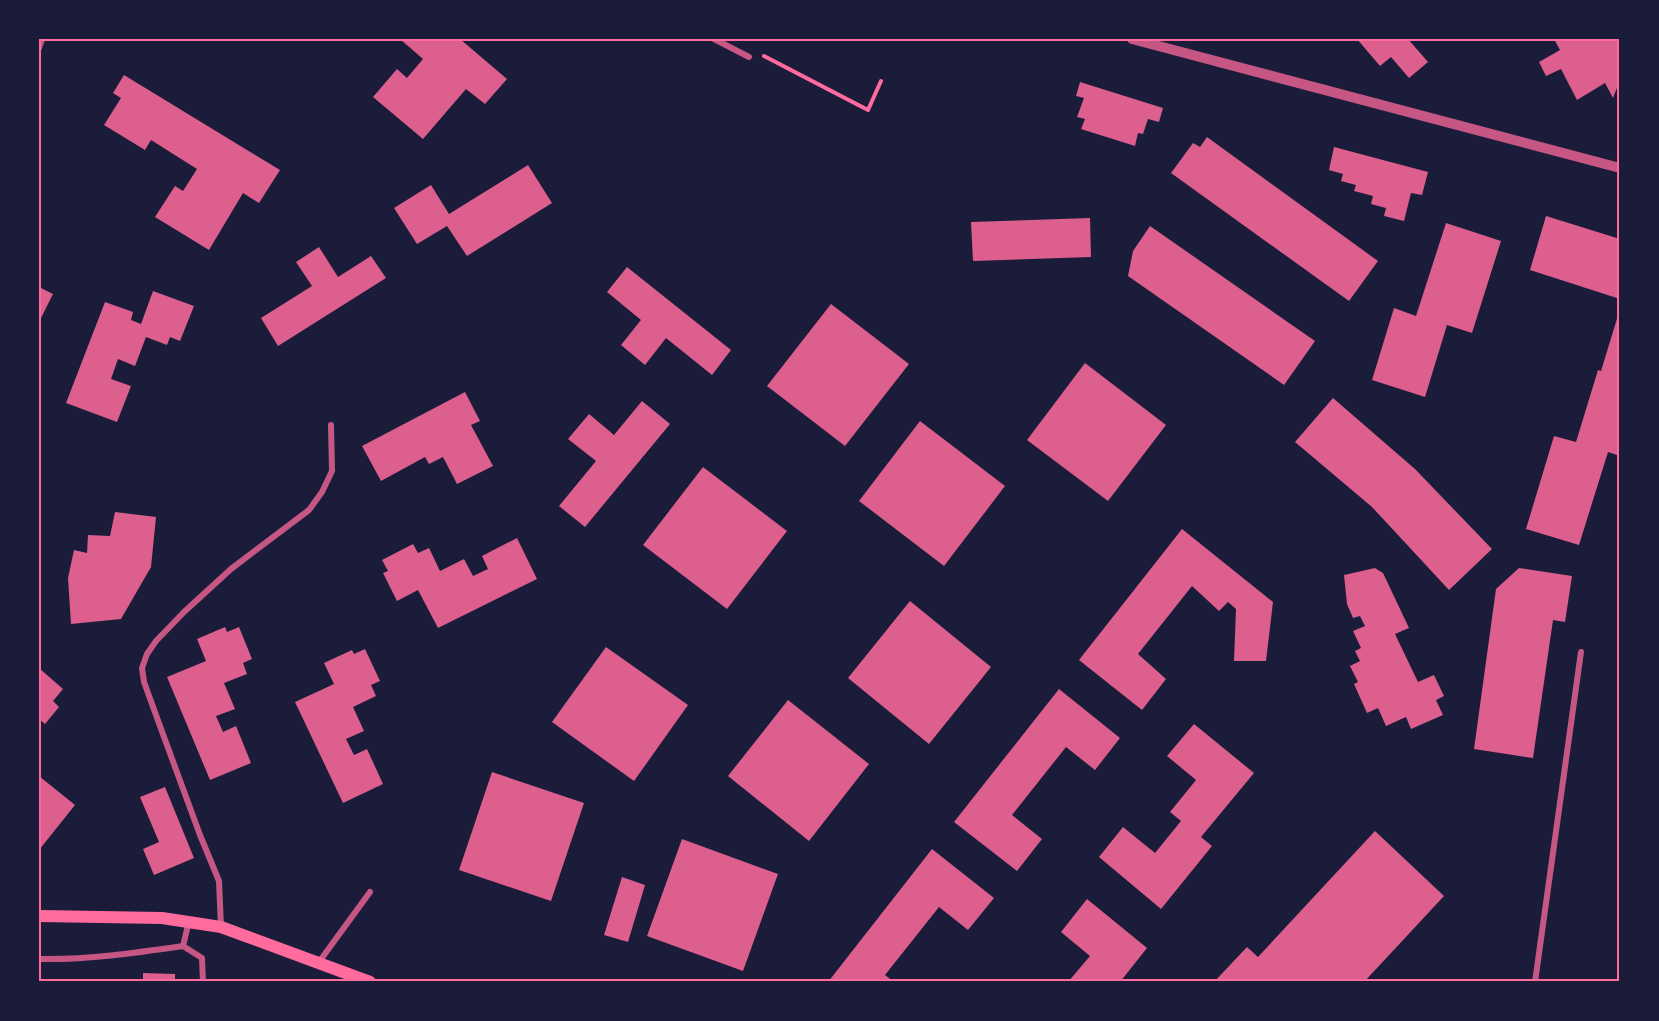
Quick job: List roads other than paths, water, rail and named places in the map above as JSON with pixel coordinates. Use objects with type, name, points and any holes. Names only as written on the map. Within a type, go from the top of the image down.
[{"type":"main road","points":[[39,916],[162,918],[221,927],[370,982]]},
{"type":"street","points":[[714,39],[749,57]]},
{"type":"street","points":[[1132,39],[1620,168]]},
{"type":"street","points":[[221,927],[219,881],[144,682],[142,668],[147,654],[156,641],[184,612],[231,569],[309,510],[322,492],[332,471],[331,425]]},
{"type":"street","points":[[1535,982],[1581,652]]},
{"type":"street","points":[[318,963],[370,892]]},
{"type":"street","points":[[183,946],[189,921]]},
{"type":"street","points":[[39,959],[72,958],[183,946],[202,958],[203,982]]},
{"type":"lane","points":[[39,50],[43,39]]}]
